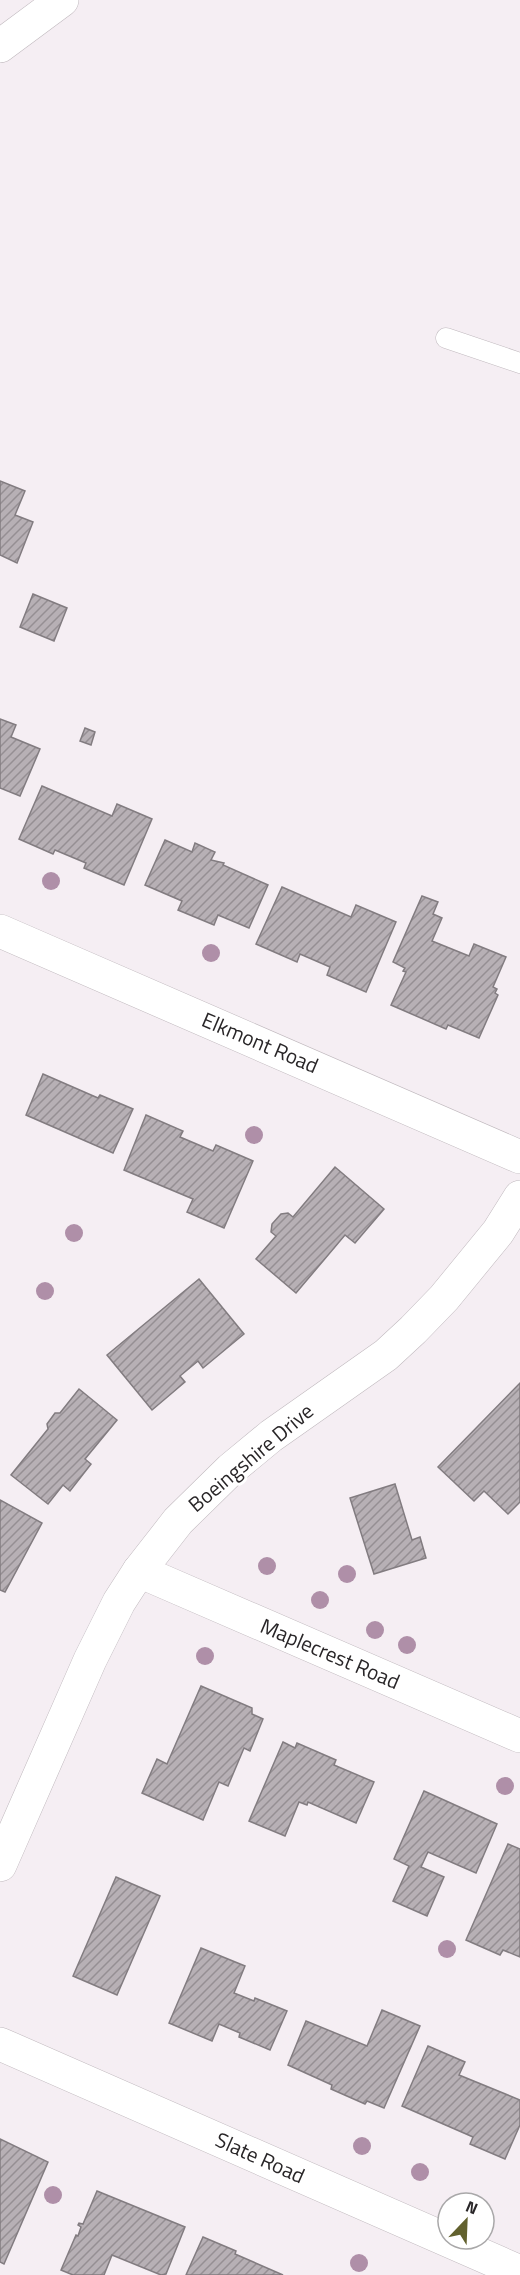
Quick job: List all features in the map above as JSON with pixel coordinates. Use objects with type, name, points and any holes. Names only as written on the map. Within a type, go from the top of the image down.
[{"type":"street","points":[[0,46],[62,0]]},
{"type":"street","name":"Elkmont Road","points":[[0,931],[520,1157]]},
{"type":"street","name":"Boeingshire Drive","points":[[0,1865],[90,1660],[119,1602],[139,1571],[178,1521],[231,1469],[271,1436],[386,1355],[413,1330],[444,1298],[492,1240],[520,1197]]},
{"type":"street","name":"Maplecrest Road","points":[[139,1571],[520,1736]]},
{"type":"street","name":"Slate Road","points":[[0,2044],[520,2272]]},
{"type":"lane","points":[[447,338],[520,363]]},
{"type":"building","points":[[0,481],[25,491],[15,515],[33,522],[17,563],[0,555]]},
{"type":"building","points":[[33,594],[67,608],[54,641],[20,627]]},
{"type":"building","points":[[0,719],[16,725],[11,737],[40,749],[20,796],[0,788]]},
{"type":"building","points":[[85,728],[95,732],[91,745],[80,741]]},
{"type":"building","points":[[42,786],[112,816],[117,804],[152,819],[124,885],[84,868],[86,863],[55,850],[53,854],[19,839]]},
{"type":"building","points":[[165,840],[192,852],[195,843],[215,852],[211,860],[224,863],[223,865],[268,885],[249,928],[218,915],[214,925],[178,910],[182,901],[145,885]]},
{"type":"building","points":[[282,887],[351,917],[356,905],[396,922],[366,992],[327,975],[330,967],[300,954],[297,962],[256,944]]},
{"type":"building","points":[[422,896],[438,902],[433,914],[442,918],[432,941],[469,956],[474,944],[506,957],[493,987],[497,989],[495,993],[498,995],[479,1038],[448,1025],[446,1029],[391,1005],[406,972],[403,971],[405,968],[393,962]]},
{"type":"building","points":[[43,1074],[98,1098],[100,1095],[133,1109],[113,1153],[26,1115]]},
{"type":"building","points":[[146,1115],[183,1131],[180,1137],[213,1151],[216,1145],[253,1161],[224,1228],[187,1212],[193,1199],[124,1170]]},
{"type":"building","points":[[335,1167],[384,1209],[355,1243],[345,1235],[296,1293],[256,1259],[276,1236],[271,1232],[272,1224],[281,1214],[288,1213],[293,1217]]},
{"type":"building","points":[[199,1279],[244,1334],[203,1368],[198,1361],[180,1376],[185,1382],[152,1410],[107,1355]]},
{"type":"building","points":[[520,1383],[520,1502],[508,1514],[484,1491],[474,1501],[438,1467]]},
{"type":"building","points":[[79,1389],[117,1420],[85,1459],[91,1464],[70,1491],[63,1485],[48,1504],[11,1475],[48,1429],[47,1424],[55,1413],[60,1413]]},
{"type":"building","points":[[395,1484],[412,1540],[420,1537],[426,1558],[374,1574],[350,1498]]},
{"type":"building","points":[[0,1500],[42,1523],[5,1592],[0,1590]]},
{"type":"building","points":[[201,1686],[252,1708],[252,1714],[263,1719],[250,1751],[244,1748],[228,1786],[219,1782],[203,1820],[142,1793],[157,1759],[167,1764]]},
{"type":"building","points":[[283,1742],[295,1748],[297,1743],[336,1760],[334,1765],[374,1782],[356,1823],[308,1802],[307,1805],[299,1802],[285,1836],[249,1821]]},
{"type":"building","points":[[424,1791],[497,1824],[476,1873],[428,1852],[421,1867],[444,1877],[427,1916],[393,1901],[409,1866],[394,1859]]},
{"type":"building","points":[[508,1844],[520,1849],[520,1957],[503,1950],[500,1955],[466,1940]]},
{"type":"building","points":[[116,1877],[160,1896],[117,1995],[73,1976]]},
{"type":"building","points":[[201,1948],[245,1966],[234,1993],[254,2001],[255,1998],[287,2011],[270,2050],[239,2037],[240,2033],[219,2024],[212,2041],[169,2023]]},
{"type":"building","points":[[382,2010],[420,2026],[384,2108],[367,2101],[365,2104],[331,2089],[332,2085],[288,2065],[306,2021],[367,2046]]},
{"type":"building","points":[[428,2046],[465,2062],[459,2075],[520,2100],[520,2125],[505,2159],[470,2144],[473,2137],[402,2106]]},
{"type":"building","points":[[0,2139],[48,2162],[4,2264],[0,2262]]},
{"type":"building","points":[[97,2191],[185,2227],[166,2274],[161,2275],[112,2255],[104,2275],[73,2275],[61,2270],[76,2235],[78,2236],[81,2227],[78,2225],[83,2224]]},
{"type":"building","points":[[203,2237],[236,2251],[235,2254],[283,2275],[186,2275]]}]
